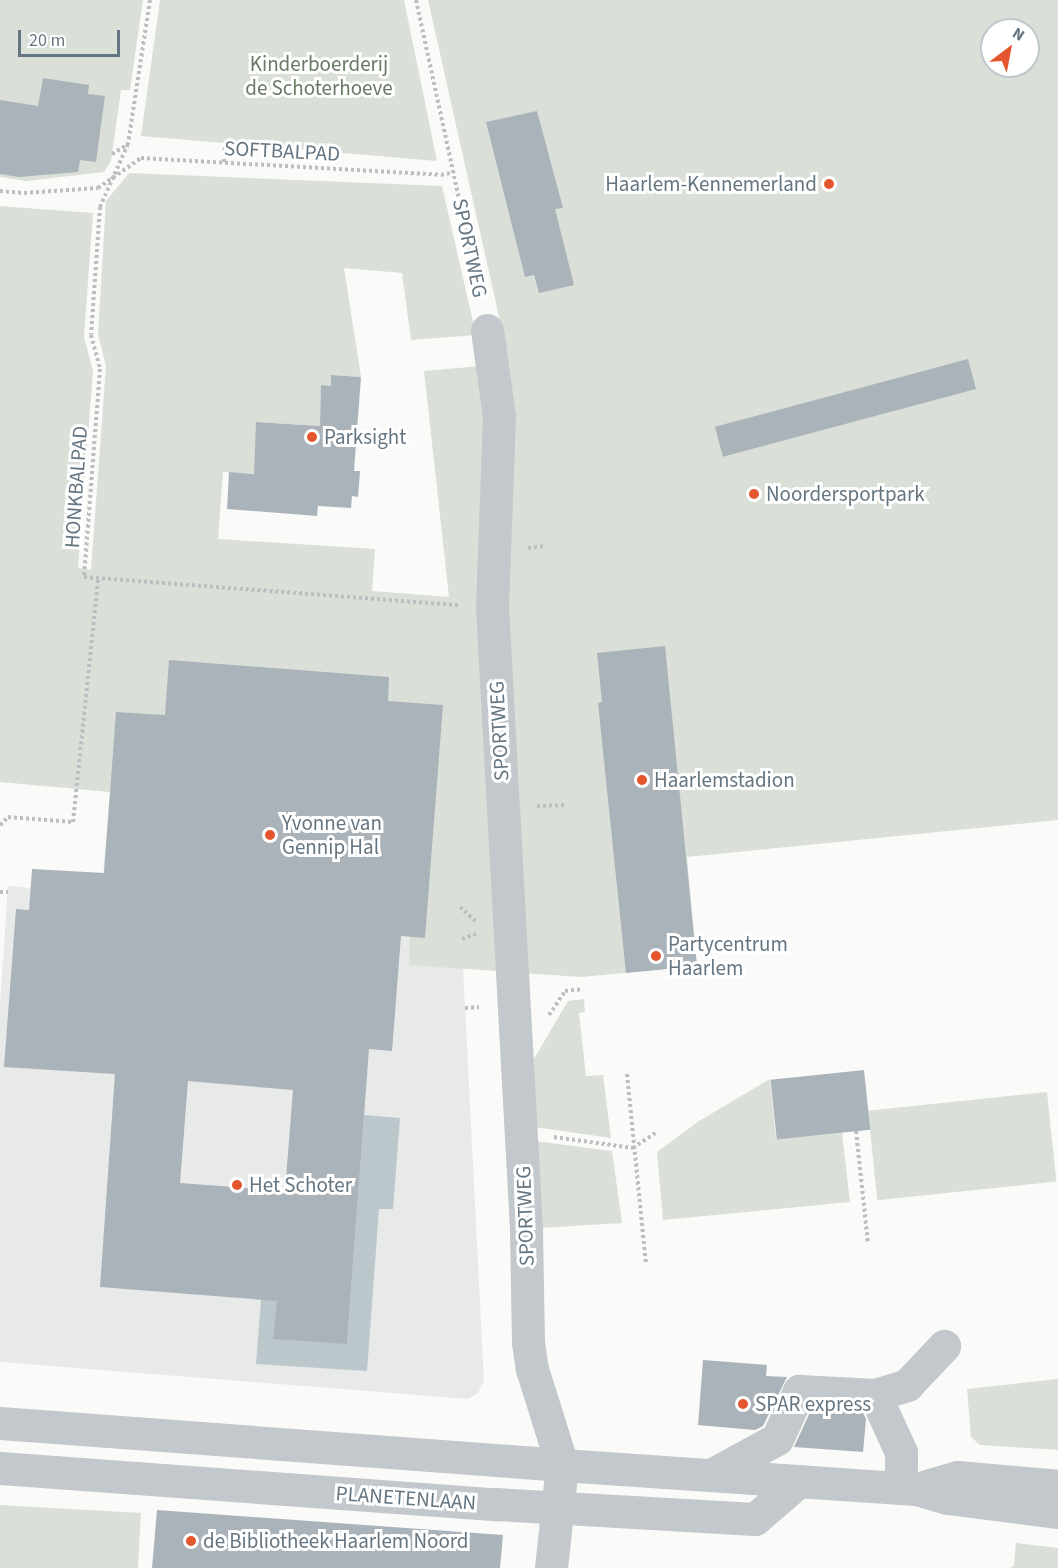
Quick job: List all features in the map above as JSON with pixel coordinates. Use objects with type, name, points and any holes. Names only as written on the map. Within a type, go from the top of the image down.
[{"type":"street","name":"SPORTWEG","points":[[488,330],[499,416],[492,607],[521,1133],[528,1342],[532,1369],[562,1465]]},
{"type":"street","points":[[711,1475],[777,1439],[799,1391],[875,1395],[907,1384],[944,1346]]},
{"type":"street","points":[[875,1395],[901,1452],[909,1488]]},
{"type":"street","name":"PLANETENLAAN","points":[[0,1423],[562,1465],[909,1488],[947,1498],[1058,1512]]},
{"type":"street","points":[[551,1568],[562,1465]]},
{"type":"street","name":"PLANETENLAAN","points":[[0,1468],[755,1519],[799,1481]]},
{"type":"street","name":"PLANETENLAAN","points":[[909,1488],[958,1477],[1058,1486]]},
{"type":"path","name":"HONKBALPAD","points":[[98,579],[84,577],[100,369],[91,335],[100,207],[128,144],[150,0]]},
{"type":"path","name":"SPORTWEG","points":[[416,0],[488,330]]},
{"type":"path","points":[[224,162],[225,143]]},
{"type":"path","points":[[112,154],[128,144]]},
{"type":"path","name":"SOFTBALPAD","points":[[0,190],[24,193],[98,188],[141,158],[441,175],[454,172]]},
{"type":"path","points":[[0,825],[8,817],[73,822],[98,579],[492,607]]},
{"type":"path","points":[[0,892],[8,892]]},
{"type":"path","points":[[627,1074],[646,1264]]},
{"type":"path","points":[[856,1131],[868,1243]]},
{"type":"path","points":[[521,1133],[633,1148],[656,1133]]},
{"type":"shaded area","name":"Het Schoter","points":[[8,886],[56,890],[336,931],[411,937],[409,965],[463,968],[484,1381],[478,1393],[468,1399],[0,1362],[0,1005]]},
{"type":"shaded area","points":[[364,1115],[400,1118],[393,1209],[379,1209],[367,1371],[256,1364],[261,1300],[277,1300],[347,1343]]},
{"type":"green space","points":[[0,0],[143,0],[130,90],[121,90],[111,161],[104,172],[26,181],[0,177]]},
{"type":"green space","name":"Kinderboerderij de Schoterhoeve","points":[[160,0],[404,0],[437,161],[141,136]]},
{"type":"green space","name":"Noordersportpark","points":[[428,0],[1058,0],[1058,820],[687,857],[697,966],[581,977],[409,965],[410,937],[103,878],[110,792],[0,782],[0,206],[93,213],[84,337],[93,371],[78,568],[91,570],[106,366],[98,334],[106,201],[129,173],[442,186],[476,335],[411,340],[402,273],[344,268],[361,377],[332,375],[331,386],[321,386],[324,389],[321,426],[256,422],[267,449],[254,449],[262,452],[260,474],[223,472],[218,539],[375,549],[372,591],[449,597],[424,371],[481,366],[502,330]]},
{"type":"green space","points":[[584,999],[585,1012],[579,1013],[586,1076],[603,1075],[611,1138],[534,1127],[531,1064],[568,1001]]},
{"type":"green space","points":[[770,1079],[776,1139],[842,1133],[850,1202],[663,1220],[657,1152],[699,1121]]},
{"type":"green space","points":[[1047,1092],[1056,1182],[877,1200],[868,1111]]},
{"type":"green space","points":[[535,1141],[612,1151],[622,1223],[540,1228]]},
{"type":"green space","points":[[1058,1379],[1058,1450],[980,1445],[971,1437],[967,1389]]},
{"type":"green space","points":[[0,1505],[141,1513],[138,1568],[0,1568]]},
{"type":"green space","points":[[1016,1543],[1058,1548],[1058,1568],[1010,1568],[1014,1565]]},
{"type":"building","points":[[43,78],[89,85],[88,94],[105,96],[96,162],[80,160],[78,172],[19,177],[0,174],[0,100],[38,106]]},
{"type":"building","points":[[537,111],[563,208],[555,209],[574,285],[539,293],[534,275],[525,277],[486,122]]},
{"type":"building","points":[[968,359],[976,389],[723,457],[715,427]]},
{"type":"building","name":"Parksight","points":[[331,375],[361,377],[354,471],[360,471],[358,497],[352,496],[351,508],[318,506],[317,516],[227,509],[229,472],[254,474],[256,422],[320,426],[321,385],[331,386]]},
{"type":"building","name":"Haarlemstadion","points":[[665,646],[697,966],[626,973],[598,703],[602,702],[597,653]]},
{"type":"building","points":[[169,660],[389,677],[388,701],[443,705],[425,938],[401,936],[392,1051],[369,1049],[347,1344],[273,1339],[277,1301],[100,1287],[115,1074],[4,1067],[16,909],[29,910],[32,869],[104,873],[116,712],[165,715]],"holes":[[[188,1081],[293,1090],[285,1191],[180,1183]]]},
{"type":"building","points":[[864,1070],[870,1130],[777,1139],[771,1080]]},
{"type":"building","points":[[703,1360],[767,1365],[766,1376],[787,1377],[763,1426],[755,1430],[698,1425]]},
{"type":"building","points":[[811,1410],[863,1413],[866,1419],[863,1452],[794,1447]]},
{"type":"building","points":[[157,1510],[503,1535],[500,1568],[152,1568]]},
{"type":"place","name":"Haarlem-Kennemerland","points":[[829,184]]},
{"type":"place","name":"Parksight","points":[[312,437]]},
{"type":"place","name":"Noordersportpark","points":[[754,494]]},
{"type":"place","name":"Haarlemstadion","points":[[642,780]]},
{"type":"place","name":"Yvonne van Gennip Hal","points":[[270,835]]},
{"type":"place","name":"Partycentrum Haarlem","points":[[656,956]]},
{"type":"place","name":"Het Schoter","points":[[237,1185]]},
{"type":"place","name":"SPAR express","points":[[743,1404]]},
{"type":"place","name":"de Bibliotheek Haarlem Noord","points":[[191,1541]]}]
